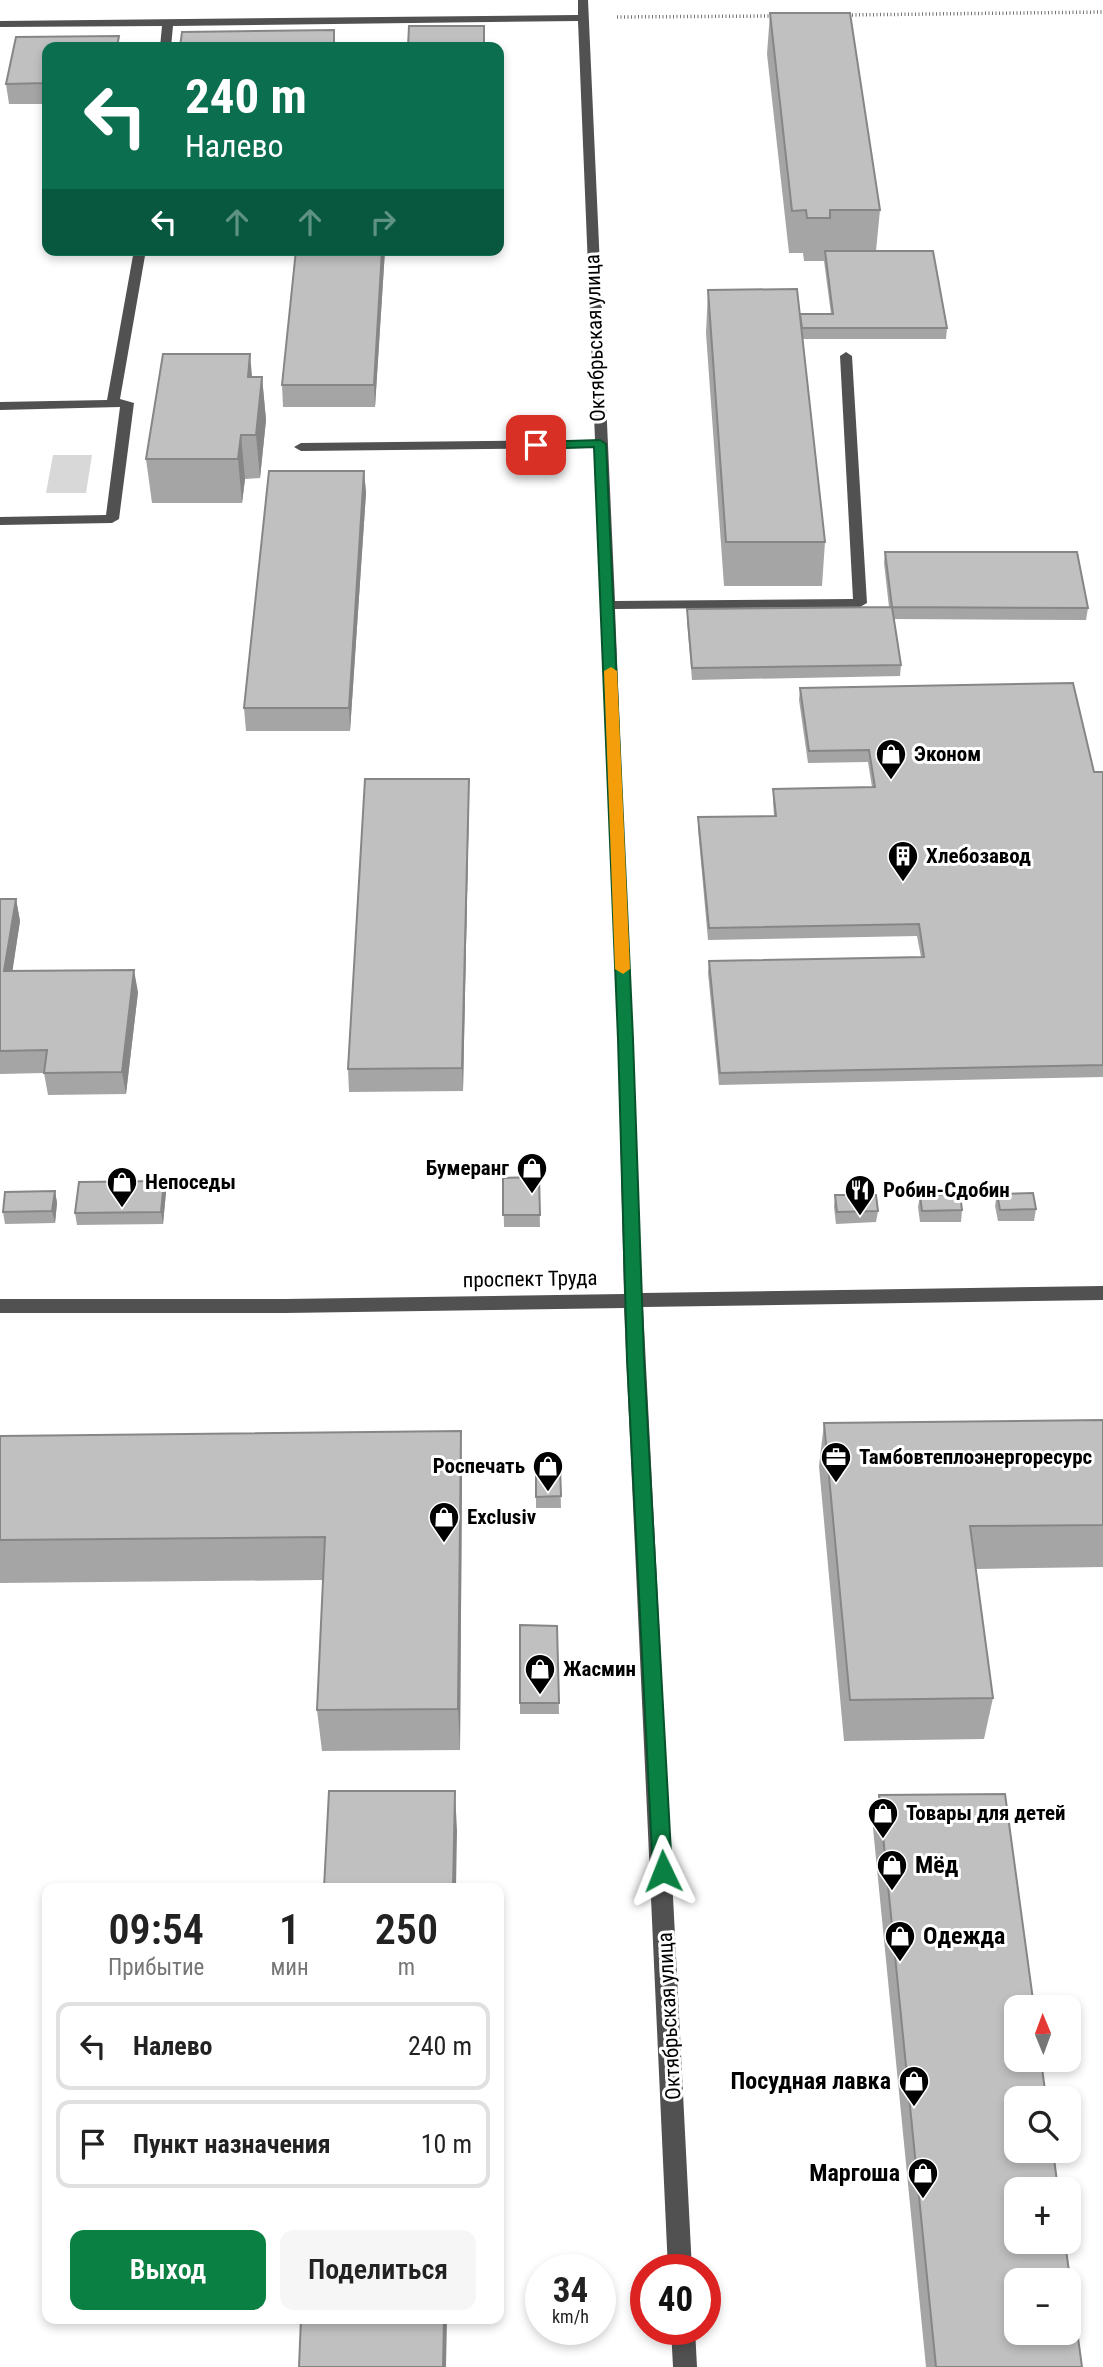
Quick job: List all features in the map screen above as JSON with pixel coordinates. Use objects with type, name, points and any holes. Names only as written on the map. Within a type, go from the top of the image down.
[{"type":"street","name":"Октябрьская улица","points":[[583,0],[634,1301],[679,2254]]},
{"type":"street","points":[[0,24],[583,18]]},
{"type":"street","points":[[166,42],[168,22]]},
{"type":"street","points":[[113,404],[139,256]]},
{"type":"street","points":[[608,605],[860,603],[846,356]]},
{"type":"street","points":[[0,405],[127,403],[112,519],[0,521]]},
{"type":"street","points":[[301,447],[600,444]]},
{"type":"street","name":"проспект Труда","points":[[0,1306],[634,1301],[1103,1293]]},
{"type":"street","points":[[684,2345],[685,2367]]},
{"type":"path","points":[[841,15],[1103,12]]},
{"type":"path","points":[[583,18],[786,15]]},
{"type":"shaded area","points":[[53,455],[92,455],[86,493],[46,493]]},
{"type":"building","points":[[770,13],[850,13],[880,210],[830,210],[830,218],[807,218],[806,210],[792,211]]},
{"type":"building","points":[[409,26],[484,26],[484,42],[408,42]]},
{"type":"building","points":[[334,30],[334,42],[181,42],[182,32]]},
{"type":"building","points":[[119,36],[118,42],[42,42],[42,83],[6,84],[16,37]]},
{"type":"building","points":[[825,251],[933,251],[947,328],[802,328],[800,314],[833,314]]},
{"type":"building","points":[[295,256],[382,256],[374,385],[282,385]]},
{"type":"building","points":[[797,289],[825,542],[726,542],[708,290]]},
{"type":"building","points":[[163,354],[250,354],[248,377],[262,377],[256,435],[241,435],[238,459],[146,459]]},
{"type":"building","points":[[269,471],[364,471],[349,708],[244,708]]},
{"type":"building","points":[[885,552],[1077,552],[1088,608],[892,607]]},
{"type":"building","points":[[892,607],[901,665],[692,668],[687,609]]},
{"type":"building","name":"Хлебозавод","points":[[1073,683],[1094,772],[1103,772],[1103,1065],[720,1073],[709,961],[924,957],[919,924],[709,928],[698,817],[776,816],[773,789],[875,787],[869,750],[809,751],[800,688]]},
{"type":"building","points":[[365,779],[469,779],[462,1068],[348,1069]]},
{"type":"building","points":[[0,899],[16,899],[4,971],[134,970],[122,1072],[44,1073],[47,1050],[0,1051]]},
{"type":"building","points":[[539,1177],[540,1215],[503,1215],[503,1178]]},
{"type":"building","points":[[164,1181],[161,1212],[75,1213],[79,1182]]},
{"type":"building","points":[[55,1191],[52,1211],[3,1212],[5,1192]]},
{"type":"building","points":[[1033,1193],[1036,1209],[1000,1210],[997,1194]]},
{"type":"building","points":[[960,1194],[962,1210],[922,1211],[920,1195]]},
{"type":"building","points":[[835,1195],[876,1195],[878,1211],[837,1212]]},
{"type":"building","points":[[1103,1420],[1103,1525],[970,1526],[993,1698],[850,1700],[824,1423]]},
{"type":"building","points":[[461,1431],[458,1709],[317,1710],[325,1537],[0,1540],[0,1436]]},
{"type":"building","name":"Роспечать","points":[[536,1467],[560,1467],[561,1496],[536,1497]]},
{"type":"building","points":[[520,1625],[557,1626],[559,1703],[520,1703]]},
{"type":"building","points":[[329,1791],[455,1791],[453,1883],[324,1883]]},
{"type":"building","points":[[1005,1794],[1032,1995],[1004,1995],[1004,2072],[1043,2072],[1044,2086],[1004,2086],[1004,2163],[1055,2163],[1056,2177],[1004,2177],[1004,2254],[1067,2254],[1069,2268],[1004,2268],[1004,2345],[1079,2345],[1082,2367],[936,2367],[879,1795]]},
{"type":"building","points":[[301,2324],[444,2324],[443,2367],[299,2367]]},
{"type":"slow traffic","points":[[611,671],[623,969]]},
{"type":"place","name":"Эконом","points":[[891,781]]},
{"type":"place","name":"Хлебозавод","points":[[903,883]]},
{"type":"place","name":"Бумеранг","points":[[532,1195]]},
{"type":"place","name":"Непоседы","points":[[122,1209]]},
{"type":"place","name":"Робин-Сдобин","points":[[860,1217]]},
{"type":"place","name":"Тамбовтеплоэнергоресурс","points":[[836,1484]]},
{"type":"place","name":"Роспечать","points":[[548,1493]]},
{"type":"place","name":"Exclusiv","points":[[444,1544]]},
{"type":"place","name":"Жасмин","points":[[540,1696]]},
{"type":"place","name":"Товары для детей","points":[[883,1840]]},
{"type":"place","name":"Мёд","points":[[892,1892]]},
{"type":"place","name":"Одежда","points":[[900,1963]]},
{"type":"place","name":"Посудная лавка","points":[[914,2108]]},
{"type":"place","name":"Маргоша","points":[[923,2200]]},
{"type":"route","points":[[536,445],[600,444],[626,1039],[635,1359],[663,1871]]}]
